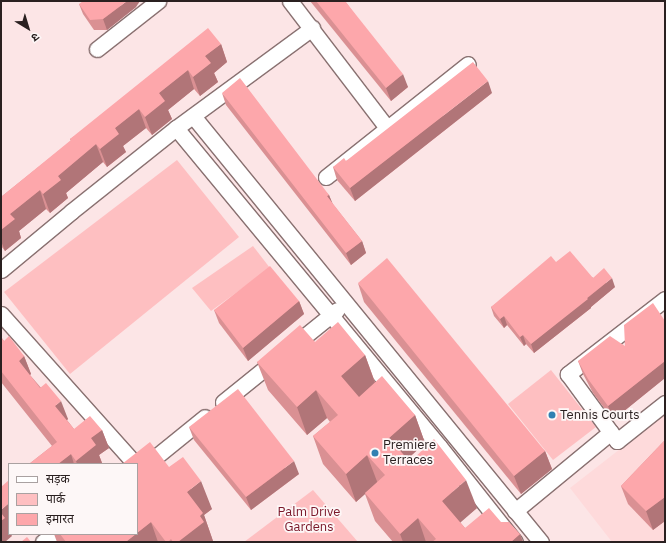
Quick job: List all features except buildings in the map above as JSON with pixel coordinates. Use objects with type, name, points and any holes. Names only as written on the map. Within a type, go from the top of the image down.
[{"type":"street","points":[[96,49],[158,1]]},
{"type":"street","points":[[290,1],[387,128]]},
{"type":"street","points":[[1,270],[176,128],[312,28]]},
{"type":"street","points":[[326,176],[468,64]]},
{"type":"street","points":[[193,116],[344,304],[541,542]]},
{"type":"street","points":[[176,128],[434,440],[515,542]]},
{"type":"street","points":[[665,300],[568,374],[617,441],[665,403]]},
{"type":"street","points":[[138,467],[344,304]]},
{"type":"street","points":[[1,314],[133,463]]},
{"type":"street","points":[[515,511],[611,432]]},
{"type":"street","points":[[43,542],[53,535]]},
{"type":"shaded area","points":[[665,414],[665,542],[612,542],[570,488]]},
{"type":"green space","points":[[177,160],[239,237],[70,374],[4,292]]},
{"type":"green space","points":[[253,246],[270,268],[211,311],[192,288]]},
{"type":"green space","name":"Tennis Courts","points":[[551,370],[596,427],[553,460],[508,404]]},
{"type":"green space","name":"Palm Drive Gardens","points":[[313,490],[358,542],[244,542]]},
{"type":"place","name":"Tennis Courts","points":[[552,415]]},
{"type":"place","name":"Premiere Terraces","points":[[375,453]]}]
